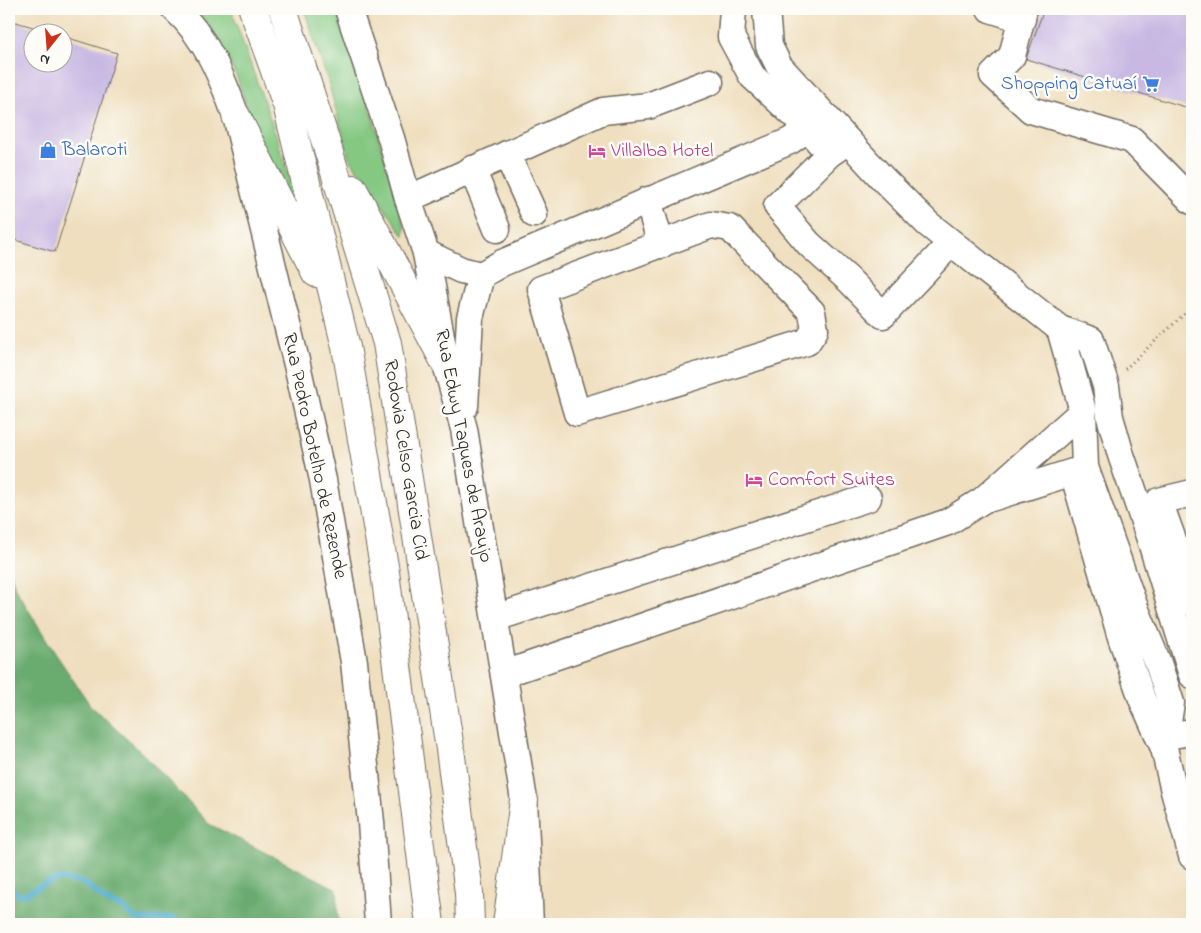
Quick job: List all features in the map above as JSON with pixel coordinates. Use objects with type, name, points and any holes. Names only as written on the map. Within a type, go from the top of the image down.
[{"type":"highway","name":"Rodovia Celso Garcia Cid","points":[[253,9],[286,105],[346,347],[385,572],[430,924]]},
{"type":"highway","name":"Rodovia Celso Garcia Cid","points":[[283,9],[387,343],[450,749],[468,893],[470,924]]},
{"type":"highway","points":[[236,116],[337,313]]},
{"type":"highway","points":[[323,133],[446,364]]},
{"type":"highway","points":[[506,924],[524,800]]},
{"type":"street","name":"Rua Pedro Botelho de Rezende","points":[[175,9],[194,30],[212,58],[223,80],[236,116],[298,368],[323,480],[354,662],[371,822],[378,924]]},
{"type":"street","name":"Rua Edwy Taques de Araujo","points":[[348,9],[392,138],[408,199],[426,253],[446,364],[464,429],[524,800],[530,924]]},
{"type":"street","points":[[733,9],[731,37],[752,76],[816,122]]},
{"type":"street","points":[[766,9],[769,46],[778,66],[816,122],[838,147],[951,243],[1060,329],[1091,340],[1106,386],[1110,417],[1121,456],[1151,542],[1192,675]]},
{"type":"street","points":[[990,9],[1023,14],[1012,56],[993,75],[1031,110],[1132,140],[1192,201]]},
{"type":"street","points":[[408,199],[603,111],[648,106],[710,82]]},
{"type":"street","points":[[464,429],[470,318],[481,276],[502,263],[790,141],[816,122]]},
{"type":"street","points":[[838,147],[777,206],[809,244],[849,280],[883,315],[951,243]]},
{"type":"street","points":[[507,154],[534,214]]},
{"type":"street","points":[[472,169],[497,229]]},
{"type":"street","points":[[648,200],[661,245]]},
{"type":"street","points":[[711,225],[730,228],[812,312],[815,330],[808,342],[577,413],[541,289],[661,245],[711,225]]},
{"type":"street","points":[[426,253],[461,270],[481,276]]},
{"type":"street","points":[[1060,329],[1083,411],[1079,469],[1158,663],[1171,703],[1163,740],[1192,856]]},
{"type":"street","points":[[504,674],[948,522],[983,500],[1083,411]]},
{"type":"street","points":[[983,500],[1121,456]]},
{"type":"street","points":[[1192,492],[1159,502],[1178,554],[1192,602]]},
{"type":"street","points":[[495,618],[868,498]]},
{"type":"street","points":[[1163,740],[1192,732]]},
{"type":"path","points":[[1106,386],[1192,307]]},
{"type":"green space","points":[[196,9],[231,9],[276,135],[300,212],[294,209],[258,138],[237,78],[226,54]]},
{"type":"green space","points":[[304,9],[338,9],[360,73],[405,229],[404,236],[349,158],[329,85]]},
{"type":"green space","points":[[9,566],[15,588],[90,705],[144,755],[209,824],[337,889],[338,924],[9,924]]},
{"type":"building","name":"Shopping Catuaí","points":[[1044,9],[1192,9],[1192,109],[1026,59]]},
{"type":"building","name":"Balaroti","points":[[9,20],[22,24],[22,72],[72,72],[72,39],[117,53],[55,252],[9,238]]},
{"type":"waterway","points":[[9,886],[19,895],[23,895],[58,879],[77,881],[87,885],[106,901],[124,908],[134,918],[149,920],[171,918],[184,924]]},
{"type":"place","name":"Shopping Catuaí","points":[[1151,84]]},
{"type":"place","name":"Balaroti","points":[[48,150]]},
{"type":"place","name":"Villalba Hotel","points":[[597,151]]},
{"type":"place","name":"Comfort Suites","points":[[754,480]]}]
